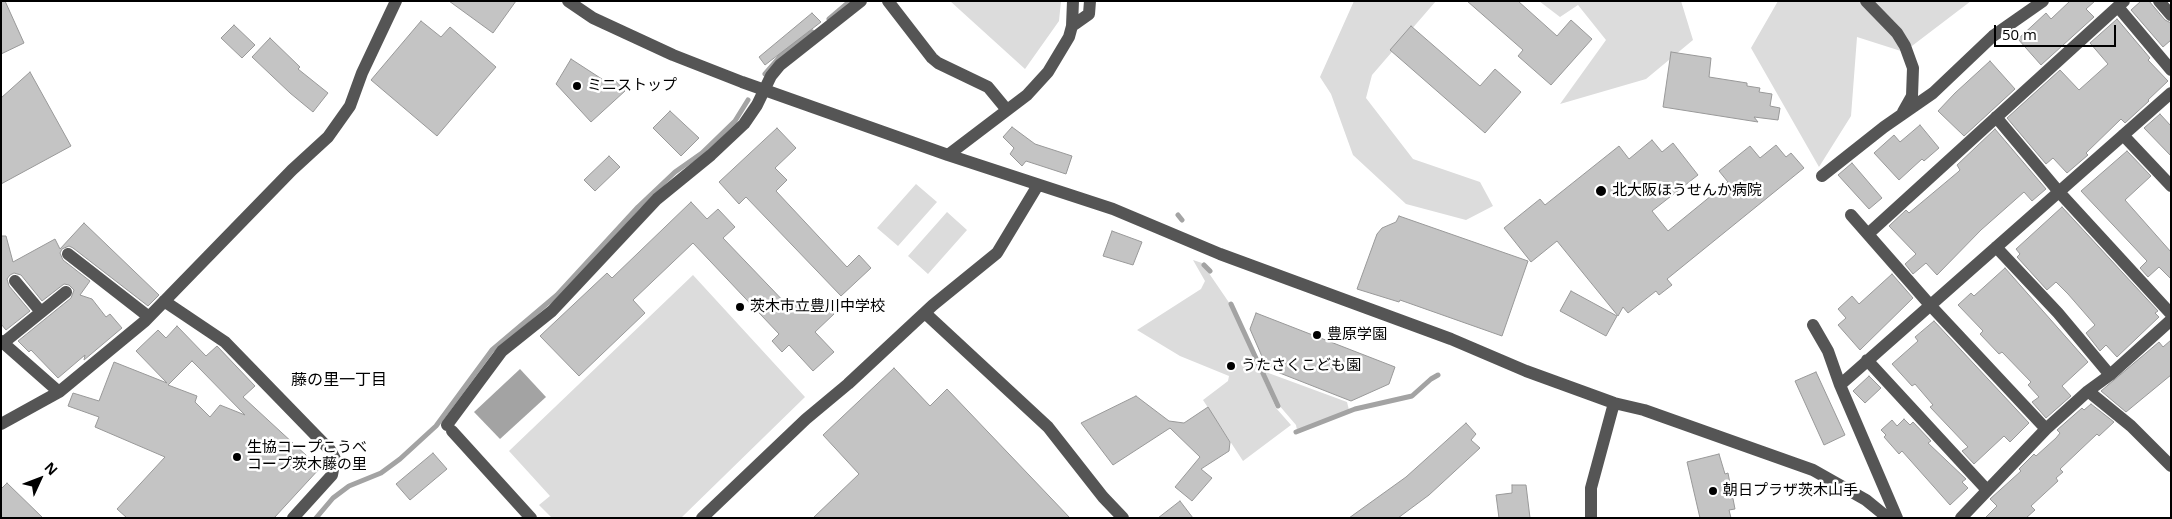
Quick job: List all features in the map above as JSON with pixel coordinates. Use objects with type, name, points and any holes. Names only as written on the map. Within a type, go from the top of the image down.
[{"type":"street","points":[[1,424],[58,392],[149,317],[292,170],[328,137],[350,106],[362,73],[396,1]]},
{"type":"street","points":[[568,1],[594,18],[674,55],[764,90],[948,155],[1113,209],[1220,254],[1450,339],[1526,371],[1614,403],[1644,410],[1813,470],[1866,500],[1888,518]]},
{"type":"street","points":[[531,518],[449,428],[502,351],[565,299],[657,199],[727,141],[744,124],[757,105],[771,76],[792,54],[832,26],[862,1]]},
{"type":"street","points":[[888,1],[932,58],[938,63],[988,87],[1007,110]]},
{"type":"street","points":[[948,155],[1027,95],[1048,72],[1065,44],[1072,26],[1073,1]]},
{"type":"street","points":[[1072,26],[1089,14],[1090,1]]},
{"type":"street","points":[[1866,1],[1897,33],[1905,46],[1913,68],[1912,96],[1902,114]]},
{"type":"street","points":[[1822,176],[1902,114],[1933,93],[1993,36],[2043,1]]},
{"type":"street","points":[[2159,1],[2171,15]]},
{"type":"street","points":[[1868,234],[2121,4],[2171,70]]},
{"type":"street","points":[[1840,385],[2171,93]]},
{"type":"street","points":[[1996,118],[2058,192],[2171,314]]},
{"type":"street","points":[[2124,135],[2171,186]]},
{"type":"street","points":[[702,518],[806,419],[848,384],[925,313],[997,253],[1038,185]]},
{"type":"street","points":[[1851,215],[1930,305],[2046,429]]},
{"type":"street","points":[[1996,247],[2058,313],[2110,375]]},
{"type":"street","points":[[68,254],[149,317]]},
{"type":"street","points":[[14,281],[41,312]]},
{"type":"street","points":[[58,392],[2,342],[66,292]]},
{"type":"street","points":[[164,301],[225,342],[330,450],[335,458],[332,475],[293,518]]},
{"type":"street","points":[[925,313],[1048,426],[1103,497],[1123,518]]},
{"type":"street","points":[[1961,518],[2046,429],[2171,320]]},
{"type":"street","points":[[1813,325],[1828,350],[1840,385],[1897,518]]},
{"type":"street","points":[[1867,360],[1987,490]]},
{"type":"street","points":[[2088,391],[2130,426],[2171,466]]},
{"type":"street","points":[[1591,518],[1591,488],[1614,403]]},
{"type":"shaded area","points":[[950,1],[1061,1],[1059,21],[1025,69]]},
{"type":"shaded area","points":[[1354,1],[1436,1],[1372,75],[1366,98],[1413,159],[1480,182],[1493,206],[1466,220],[1406,204],[1353,155],[1331,94],[1320,77]]},
{"type":"shaded area","points":[[1539,1],[1681,1],[1693,40],[1646,79],[1560,104],[1606,40],[1578,5],[1560,17]]},
{"type":"shaded area","points":[[1778,1],[1971,1],[1904,52],[1857,37],[1851,116],[1819,167],[1751,48]]},
{"type":"shaded area","points":[[916,184],[937,202],[898,246],[877,228]]},
{"type":"shaded area","points":[[947,212],[967,230],[928,274],[908,256]]},
{"type":"shaded area","points":[[1193,260],[1202,263],[1230,304],[1276,408],[1291,425],[1243,461],[1203,400],[1228,381],[1229,376],[1180,356],[1137,330],[1201,289],[1205,281]]},
{"type":"shaded area","points":[[693,275],[805,397],[681,518],[552,518],[539,505],[550,496],[509,451]]},
{"type":"shaded area","points":[[520,369],[546,397],[500,439],[474,412]]},
{"type":"shaded area","points":[[1263,371],[1347,402],[1349,410],[1297,430],[1296,425],[1278,404]]},
{"type":"building","points":[[1,1],[5,1],[24,43],[1,54]]},
{"type":"building","points":[[449,1],[516,1],[493,33]]},
{"type":"building","points":[[1467,1],[1518,1],[1557,36],[1571,20],[1592,39],[1551,85],[1518,56],[1523,50]]},
{"type":"building","points":[[2070,1],[2095,1],[2086,9],[2094,17],[2041,65],[2018,39],[2046,13],[2051,19]]},
{"type":"building","points":[[2141,1],[2149,1],[2165,20],[2171,23],[2171,40],[2163,47],[2131,10]]},
{"type":"building","points":[[812,13],[821,22],[765,65],[759,57]]},
{"type":"building","points":[[2117,19],[2150,58],[2148,60],[2168,81],[2125,123],[2121,119],[2086,153],[2088,155],[2067,173],[2053,158],[2046,164],[2007,118],[2060,70],[2079,90],[2108,64],[2090,43]]},
{"type":"building","points":[[421,21],[441,37],[450,27],[496,67],[437,136],[371,80]]},
{"type":"building","points":[[234,25],[255,45],[242,58],[221,38]]},
{"type":"building","points":[[1411,26],[1480,86],[1495,69],[1521,92],[1485,133],[1390,50]]},
{"type":"building","points":[[270,38],[300,67],[298,69],[328,93],[313,112],[252,57]]},
{"type":"building","points":[[1671,52],[1711,58],[1709,77],[1747,83],[1747,86],[1760,88],[1759,92],[1772,94],[1770,106],[1780,108],[1778,120],[1754,117],[1758,122],[1663,107]]},
{"type":"building","points":[[571,59],[608,83],[613,78],[625,91],[591,122],[556,84]]},
{"type":"building","points":[[1990,61],[2015,89],[1964,136],[1938,111]]},
{"type":"building","points":[[30,72],[71,146],[1,184],[1,98]]},
{"type":"building","points":[[670,111],[699,138],[681,156],[653,128]]},
{"type":"building","points":[[2160,114],[2171,126],[2171,156],[2144,128]]},
{"type":"building","points":[[1920,125],[1939,148],[1924,161],[1922,159],[1899,180],[1874,153],[1894,135],[1900,142]]},
{"type":"building","points":[[1012,127],[1035,144],[1072,156],[1066,174],[1026,161],[1022,166],[1010,154],[1014,148],[1003,137]]},
{"type":"building","points":[[777,128],[796,148],[775,168],[787,180],[776,191],[847,267],[859,255],[871,268],[841,296],[746,197],[739,204],[719,182]]},
{"type":"building","points":[[1995,129],[2046,189],[2032,201],[2024,192],[1981,230],[1937,275],[1926,263],[1913,274],[1905,264],[1916,254],[1889,226],[1906,210],[1909,213],[1958,172],[1960,170],[1957,165]]},
{"type":"building","points":[[1652,140],[1662,152],[1673,143],[1698,175],[1652,211],[1668,231],[1728,182],[1719,171],[1750,146],[1760,158],[1776,145],[1786,157],[1791,153],[1804,168],[1667,279],[1672,285],[1659,295],[1656,291],[1628,313],[1623,307],[1618,316],[1557,241],[1531,262],[1504,228],[1540,199],[1545,205],[1619,146],[1629,159]]},
{"type":"building","points":[[2127,151],[2151,176],[2125,200],[2171,252],[2171,279],[2159,267],[2148,277],[2140,268],[2147,261],[2081,191]]},
{"type":"building","points":[[609,156],[620,167],[595,191],[584,180]]},
{"type":"building","points":[[1852,163],[1882,198],[1869,209],[1838,175]]},
{"type":"building","points":[[691,202],[707,219],[718,209],[735,227],[723,238],[790,308],[800,299],[810,310],[821,299],[834,314],[815,332],[834,352],[813,371],[789,345],[782,352],[772,341],[779,334],[693,243],[633,300],[645,313],[579,376],[540,336],[607,273],[612,278]]},
{"type":"building","points":[[2062,207],[2158,311],[2155,313],[2159,317],[2117,357],[2106,345],[2100,351],[2086,333],[2095,325],[2056,282],[2047,290],[2017,257],[2020,254],[2016,249]]},
{"type":"building","points":[[1399,216],[1528,261],[1502,336],[1400,300],[1399,302],[1357,289],[1377,234],[1382,228],[1396,222]]},
{"type":"building","points":[[84,223],[159,295],[148,306],[73,248],[69,246],[62,249],[60,253],[63,260],[90,281],[80,295],[92,299],[106,317],[110,314],[122,328],[84,360],[85,355],[58,378],[31,350],[29,352],[18,341],[71,298],[74,290],[69,285],[64,284],[42,301],[21,275],[14,273],[10,275],[7,279],[9,286],[30,311],[6,330],[1,324],[1,236],[6,236],[13,262],[55,239],[60,249]]},
{"type":"building","points":[[1112,231],[1142,242],[1133,265],[1103,256]]},
{"type":"building","points":[[2005,268],[2088,362],[2062,386],[2071,396],[2046,418],[2032,402],[2039,397],[2028,385],[2031,382],[2002,352],[1999,354],[1980,334],[1983,331],[1958,305],[1971,293],[1974,296]]},
{"type":"building","points":[[1892,274],[1913,298],[1860,350],[1838,325],[1846,318],[1838,309],[1852,296],[1859,304]]},
{"type":"building","points":[[1571,291],[1617,316],[1606,336],[1560,311]]},
{"type":"building","points":[[1256,313],[1395,367],[1389,384],[1351,401],[1267,368],[1250,329]]},
{"type":"building","points":[[1934,321],[2029,423],[2010,442],[2004,436],[1974,464],[1962,451],[1968,447],[1930,407],[1933,405],[1915,384],[1912,386],[1892,364],[1918,341],[1915,337]]},
{"type":"building","points":[[177,326],[206,356],[217,346],[255,386],[243,397],[320,468],[274,518],[127,518],[117,509],[165,457],[95,427],[99,417],[68,406],[73,393],[99,401],[114,362],[167,383],[136,351],[158,330],[166,338]],"holes":[[[192,361],[245,415],[220,405],[210,417],[195,402],[197,396],[168,385]]]},
{"type":"building","points":[[2171,340],[2171,375],[2126,412],[2101,391],[2159,342],[2163,347]]},
{"type":"building","points":[[894,368],[930,406],[947,389],[1070,518],[813,518],[859,474],[823,435]]},
{"type":"building","points":[[1816,372],[1845,435],[1824,445],[1795,381]]},
{"type":"building","points":[[1869,376],[1881,388],[1865,403],[1853,391]]},
{"type":"building","points":[[1136,396],[1169,421],[1184,423],[1208,407],[1230,442],[1229,451],[1201,469],[1212,478],[1192,501],[1175,487],[1200,457],[1170,428],[1113,465],[1081,423]]},
{"type":"building","points":[[2091,404],[2114,422],[2099,436],[2097,434],[2060,469],[2063,472],[2056,478],[2058,481],[2031,506],[2035,510],[2026,518],[1985,518],[1997,506],[1990,499],[2021,471],[2019,469],[2034,454],[2036,456],[2056,438],[2060,433],[2057,430],[2082,408],[2084,410]]},
{"type":"building","points":[[1904,419],[1910,425],[1913,422],[1931,441],[1928,443],[1966,479],[1962,482],[1968,488],[1950,505],[1902,451],[1899,454],[1884,437],[1886,435],[1881,430],[1892,420],[1897,426]]},
{"type":"building","points":[[1466,423],[1476,434],[1471,440],[1480,448],[1429,495],[1398,518],[1349,518],[1406,477]]},
{"type":"building","points":[[433,453],[447,469],[410,500],[396,484]]},
{"type":"building","name":"朝日プラザ茨木山手","points":[[1719,454],[1725,474],[1728,473],[1735,509],[1729,510],[1731,518],[1700,518],[1687,462]]},
{"type":"building","points":[[7,483],[43,518],[1,518],[1,489]]},
{"type":"building","points":[[1512,485],[1526,485],[1530,518],[1499,518],[1496,495],[1512,493]]},
{"type":"building","points":[[1180,501],[1193,518],[1158,518]]},
{"type":"waterway","points":[[829,19],[850,1]]},
{"type":"waterway","points":[[765,74],[784,52],[812,32]]},
{"type":"waterway","points":[[316,518],[333,498],[349,486],[381,473],[400,459],[436,426],[492,350],[557,295],[638,207],[675,172],[702,153],[735,121],[748,100]]},
{"type":"waterway","points":[[1178,215],[1182,220]]},
{"type":"waterway","points":[[1204,265],[1210,271]]},
{"type":"waterway","points":[[1231,304],[1278,406]]},
{"type":"waterway","points":[[1296,432],[1355,409],[1412,396],[1438,375]]},
{"type":"place","name":"ミニストップ","points":[[577,86]]},
{"type":"place","name":"北大阪ほうせんか病院","points":[[1601,191]]},
{"type":"place","name":"茨木市立豊川中学校","points":[[740,307]]},
{"type":"place","name":"豊原学園","points":[[1317,335]]},
{"type":"place","name":"うたさくこども園","points":[[1231,366]]},
{"type":"place","name":"生協コープこうべ コープ茨木藤の里","points":[[237,457]]},
{"type":"place","name":"朝日プラザ茨木山手","points":[[1713,491]]},
{"type":"district","name":"藤の里一丁目","points":[[339,380]]}]
